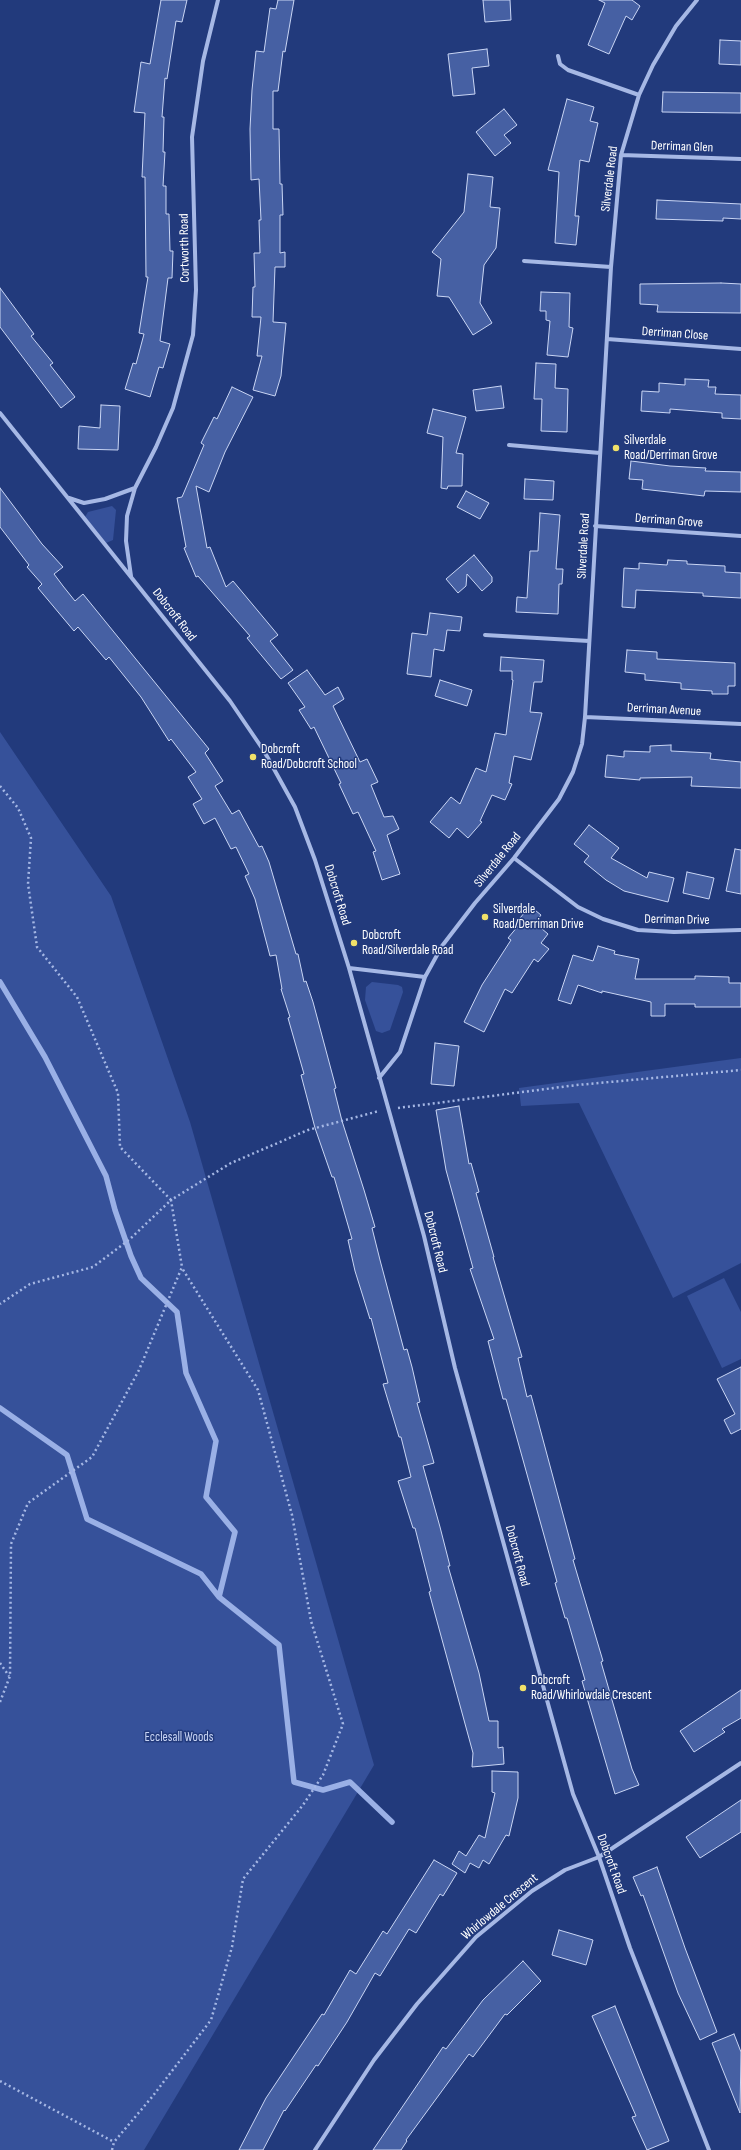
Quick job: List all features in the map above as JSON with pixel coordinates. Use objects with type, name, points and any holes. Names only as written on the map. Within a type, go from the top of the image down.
[{"type":"street","name":"Cortworth Road","points":[[131,577],[126,541],[128,516],[135,488],[156,447],[173,408],[193,334],[196,290],[192,137],[203,61],[218,0]]},
{"type":"street","name":"Silverdale Road","points":[[379,1078],[400,1052],[426,977],[442,946],[514,858],[559,799],[573,772],[582,744],[585,717],[588,640],[611,267],[621,155],[639,95],[653,65],[676,26],[697,0]]},
{"type":"street","points":[[558,56],[560,64],[568,70],[639,95]]},
{"type":"street","name":"Derriman Glen","points":[[621,155],[741,159]]},
{"type":"street","points":[[524,261],[611,267]]},
{"type":"street","name":"Derriman Close","points":[[607,339],[741,349]]},
{"type":"street","name":"Dobcroft Road","points":[[0,413],[230,701],[264,751],[292,800],[316,860],[349,968],[424,1236],[457,1376],[573,1794],[599,1857],[630,1948],[709,2150]]},
{"type":"street","points":[[509,445],[600,453]]},
{"type":"street","points":[[67,498],[84,503],[104,499],[135,488]]},
{"type":"street","name":"Derriman Grove","points":[[595,526],[741,536]]},
{"type":"street","points":[[484,635],[588,640]]},
{"type":"street","name":"Derriman Avenue","points":[[585,717],[741,724]]},
{"type":"street","name":"Derriman Drive","points":[[514,858],[578,907],[603,919],[631,928],[674,932],[741,930]]},
{"type":"street","points":[[349,968],[426,977]]},
{"type":"street","name":"Whirlowdale Crescent","points":[[315,2150],[374,2060],[417,2004],[476,1937],[532,1890],[565,1870],[599,1857],[741,1763]]},
{"type":"path","points":[[0,786],[18,808],[31,838],[28,884],[37,947],[77,997],[118,1093],[120,1147],[171,1200],[182,1268],[258,1390],[292,1515],[311,1621],[343,1724],[322,1774],[303,1806],[243,1879],[232,1947],[210,2020],[152,2097],[114,2142],[112,2150]]},
{"type":"path","points":[[0,1304],[30,1284],[93,1267],[130,1238],[171,1200],[231,1164],[308,1130],[388,1109],[577,1085],[741,1070]]},
{"type":"path","points":[[0,1702],[10,1676],[11,1544],[28,1503],[92,1457],[139,1370],[182,1268]]},
{"type":"path","points":[[0,1663],[10,1676]]},
{"type":"path","points":[[0,2081],[114,2142]]},
{"type":"green space","points":[[112,506],[116,510],[113,540],[106,543],[85,517],[88,512]]},
{"type":"green space","name":"Ecclesall Woods","points":[[0,732],[111,896],[190,1122],[374,1765],[144,2150],[0,2150]]},
{"type":"green space","points":[[372,982],[398,985],[402,987],[403,992],[390,1030],[382,1033],[376,1031],[365,1000],[366,987]]},
{"type":"green space","points":[[741,1058],[741,1263],[673,1298],[579,1103],[521,1106],[519,1088]]},
{"type":"green space","points":[[724,1278],[741,1312],[741,1359],[722,1368],[687,1296]]},
{"type":"building","points":[[161,0],[187,0],[182,22],[176,21],[167,79],[165,78],[162,117],[164,117],[163,152],[165,152],[163,186],[166,186],[166,214],[169,214],[170,251],[173,251],[172,278],[168,278],[160,341],[170,344],[163,368],[159,367],[150,397],[125,389],[133,363],[136,364],[144,334],[139,333],[148,277],[146,277],[145,177],[142,177],[145,113],[134,112],[141,62],[150,64]]},
{"type":"building","points":[[278,0],[294,0],[285,52],[283,51],[278,91],[273,91],[273,129],[279,129],[280,184],[282,184],[283,215],[280,215],[280,253],[285,252],[285,267],[275,267],[273,322],[286,323],[281,376],[275,396],[253,390],[262,356],[257,356],[261,317],[252,317],[253,287],[255,287],[254,253],[260,253],[259,220],[261,220],[259,179],[251,180],[250,129],[256,51],[264,52],[270,8],[276,9]]},
{"type":"building","points":[[483,0],[510,0],[511,20],[485,22]]},
{"type":"building","points":[[599,0],[632,0],[640,6],[632,20],[626,16],[609,54],[588,45],[605,3]]},
{"type":"building","points":[[720,40],[741,41],[741,65],[719,64]]},
{"type":"building","points":[[487,49],[489,66],[472,68],[475,94],[453,96],[448,54]]},
{"type":"building","points":[[663,92],[741,93],[741,113],[662,112]]},
{"type":"building","points":[[567,99],[594,107],[590,121],[598,123],[589,162],[580,160],[575,216],[579,216],[576,245],[555,243],[559,172],[548,170]]},
{"type":"building","points":[[504,109],[517,125],[504,135],[511,143],[495,156],[476,132]]},
{"type":"building","points":[[468,174],[493,177],[490,207],[500,208],[496,248],[484,265],[480,303],[492,323],[473,335],[449,297],[437,296],[441,259],[432,252],[464,212]]},
{"type":"building","points":[[657,200],[741,204],[741,219],[723,218],[723,221],[656,219]]},
{"type":"building","points":[[640,284],[741,284],[741,313],[657,312],[658,305],[640,304]]},
{"type":"building","points":[[0,288],[34,334],[31,336],[53,363],[50,365],[75,397],[61,408],[0,327]]},
{"type":"building","points":[[541,292],[570,293],[569,327],[573,328],[568,357],[547,355],[550,321],[546,320],[546,311],[540,311]]},
{"type":"building","points":[[536,363],[556,364],[555,388],[568,389],[567,432],[541,431],[542,399],[534,399]]},
{"type":"building","points":[[685,379],[709,380],[708,387],[716,387],[715,394],[741,395],[741,419],[722,418],[722,413],[670,409],[670,413],[641,411],[642,391],[659,392],[659,383],[685,385]]},
{"type":"building","points":[[501,386],[504,408],[476,411],[473,390]]},
{"type":"building","points":[[232,387],[253,397],[225,452],[209,492],[196,486],[207,548],[210,547],[226,587],[233,581],[278,635],[270,641],[293,670],[281,679],[247,638],[250,636],[198,576],[196,577],[184,548],[186,547],[177,498],[182,497],[204,445],[201,443],[214,417],[217,419]]},
{"type":"building","points":[[101,405],[120,406],[118,450],[78,449],[79,426],[100,428]]},
{"type":"building","points":[[433,409],[466,417],[456,453],[463,454],[462,486],[448,486],[447,489],[441,488],[443,437],[427,433]]},
{"type":"building","points":[[631,461],[670,466],[706,468],[705,471],[741,472],[741,492],[705,491],[704,496],[642,489],[643,480],[629,479]]},
{"type":"building","points":[[525,479],[554,481],[553,500],[524,499]]},
{"type":"building","points":[[0,488],[42,544],[63,567],[54,574],[75,601],[83,594],[209,749],[205,753],[223,781],[215,786],[232,814],[239,810],[259,847],[262,846],[269,862],[296,954],[298,954],[304,982],[306,981],[313,1002],[336,1088],[334,1089],[342,1121],[375,1227],[372,1228],[404,1350],[407,1349],[412,1367],[420,1402],[417,1403],[434,1463],[423,1466],[450,1566],[448,1566],[479,1673],[489,1721],[498,1721],[498,1748],[503,1747],[504,1764],[472,1767],[473,1753],[429,1592],[431,1591],[415,1528],[413,1528],[398,1481],[411,1477],[401,1437],[399,1437],[383,1384],[388,1383],[371,1318],[370,1319],[355,1271],[348,1240],[352,1239],[334,1177],[332,1177],[315,1128],[301,1075],[304,1074],[288,1018],[290,1017],[281,989],[276,955],[270,956],[255,899],[245,876],[249,874],[236,847],[231,849],[215,818],[204,824],[193,804],[202,799],[188,777],[196,772],[171,739],[169,741],[141,697],[109,657],[106,660],[78,627],[74,631],[38,588],[42,584],[27,567],[29,565],[0,527]]},
{"type":"building","points":[[466,491],[489,503],[480,519],[457,507]]},
{"type":"building","points":[[540,513],[560,515],[556,569],[563,569],[562,584],[559,584],[558,614],[516,612],[517,597],[527,598],[530,551],[538,551]]},
{"type":"building","points":[[474,555],[492,577],[492,582],[482,591],[467,574],[466,586],[458,593],[446,579]]},
{"type":"building","points":[[668,560],[687,561],[687,564],[725,566],[725,572],[741,573],[741,598],[703,596],[703,593],[636,590],[635,608],[622,607],[624,568],[639,569],[639,563],[667,565]]},
{"type":"building","points":[[430,613],[462,617],[460,631],[447,630],[444,651],[434,649],[431,677],[407,674],[412,633],[427,635]]},
{"type":"building","points":[[627,650],[657,652],[657,659],[735,663],[735,686],[728,686],[728,694],[712,694],[712,691],[681,689],[681,683],[645,680],[645,674],[625,672]]},
{"type":"building","points":[[501,657],[544,660],[542,682],[534,682],[530,712],[542,713],[531,760],[514,756],[509,783],[512,784],[505,800],[492,795],[480,821],[482,822],[468,838],[457,828],[449,838],[430,822],[451,797],[460,804],[476,768],[486,772],[495,733],[506,735],[513,680],[512,671],[500,671]]},
{"type":"building","points":[[307,670],[325,695],[338,687],[344,699],[333,706],[360,762],[367,759],[378,782],[371,785],[384,817],[393,816],[399,829],[387,835],[400,874],[382,880],[373,852],[376,851],[358,812],[353,814],[339,784],[341,783],[314,727],[311,729],[299,710],[305,707],[288,683]]},
{"type":"building","points":[[440,680],[472,690],[467,706],[435,696]]},
{"type":"building","points":[[671,745],[671,751],[711,753],[710,759],[741,762],[741,788],[691,786],[692,777],[640,778],[640,780],[605,777],[607,755],[624,757],[624,751],[650,752],[650,746]]},
{"type":"building","points":[[589,825],[619,848],[611,858],[647,878],[649,872],[674,878],[668,902],[624,891],[606,880],[584,862],[589,856],[574,844]]},
{"type":"building","points":[[735,849],[741,850],[741,894],[726,891]]},
{"type":"building","points":[[687,872],[714,878],[709,899],[683,893]]},
{"type":"building","points":[[530,906],[541,915],[535,923],[548,934],[541,943],[549,949],[538,962],[534,959],[512,993],[505,989],[484,1032],[464,1022],[482,985],[511,940],[508,938],[523,920],[520,918]]},
{"type":"building","points":[[598,946],[615,951],[614,954],[639,959],[635,979],[695,979],[695,976],[729,977],[729,983],[741,983],[741,1007],[695,1007],[695,1004],[665,1004],[665,1016],[651,1016],[651,1002],[602,991],[602,993],[578,985],[571,1004],[558,1000],[573,955],[593,961]]},
{"type":"building","points":[[435,1043],[459,1046],[454,1086],[431,1084]]},
{"type":"building","points":[[459,1106],[469,1164],[471,1163],[479,1192],[476,1193],[522,1357],[518,1358],[527,1397],[531,1395],[575,1559],[573,1560],[603,1661],[601,1662],[632,1769],[639,1785],[615,1794],[582,1681],[585,1680],[555,1583],[557,1582],[506,1399],[503,1399],[488,1341],[494,1339],[470,1269],[473,1268],[446,1170],[436,1110]]},
{"type":"building","points":[[741,1367],[741,1429],[731,1434],[724,1420],[735,1414],[717,1379]]},
{"type":"building","points":[[741,1690],[741,1718],[722,1729],[725,1732],[694,1752],[680,1731]]},
{"type":"building","points":[[492,1771],[518,1772],[518,1798],[509,1836],[506,1835],[489,1864],[483,1860],[479,1868],[470,1863],[465,1873],[452,1864],[459,1851],[466,1856],[479,1835],[485,1838],[495,1793],[492,1792]]},
{"type":"building","points":[[741,1800],[741,1832],[700,1858],[686,1837]]},
{"type":"building","points":[[434,1860],[457,1873],[443,1896],[440,1894],[416,1933],[409,1929],[380,1976],[375,1973],[347,2022],[318,2066],[316,2065],[285,2111],[284,2110],[263,2150],[239,2150],[266,2098],[322,2014],[324,2015],[350,1970],[356,1974],[383,1931],[387,1934]]},
{"type":"building","points":[[657,1867],[685,1948],[717,2032],[700,2040],[678,1993],[643,1895],[641,1896],[633,1877]]},
{"type":"building","points":[[559,1930],[593,1940],[586,1965],[552,1955]]},
{"type":"building","points":[[523,1961],[541,1981],[507,2015],[505,2014],[473,2057],[469,2054],[406,2140],[407,2141],[401,2150],[373,2150],[443,2047],[446,2049],[483,2000]]},
{"type":"building","points":[[615,2006],[669,2141],[647,2150],[632,2117],[636,2116],[592,2016]]},
{"type":"building","points":[[734,2034],[741,2052],[740,2113],[712,2043]]},
{"type":"waterway","points":[[0,982],[45,1057],[106,1176],[115,1210],[131,1256],[141,1278],[177,1312],[186,1373],[216,1441],[206,1497],[235,1532],[219,1597],[279,1645],[294,1782],[323,1790],[350,1782],[392,1822]]},
{"type":"waterway","points":[[0,1408],[67,1455],[87,1519],[201,1574],[219,1597]]},
{"type":"place","name":"Silverdale Road/Derriman Grove","points":[[616,448]]},
{"type":"place","name":"Dobcroft Road/Dobcroft School","points":[[253,757]]},
{"type":"place","name":"Silverdale Road/Derriman Drive","points":[[485,917]]},
{"type":"place","name":"Dobcroft Road/Silverdale Road","points":[[354,943]]},
{"type":"place","name":"Dobcroft Road/Whirlowdale Crescent","points":[[523,1688]]}]
